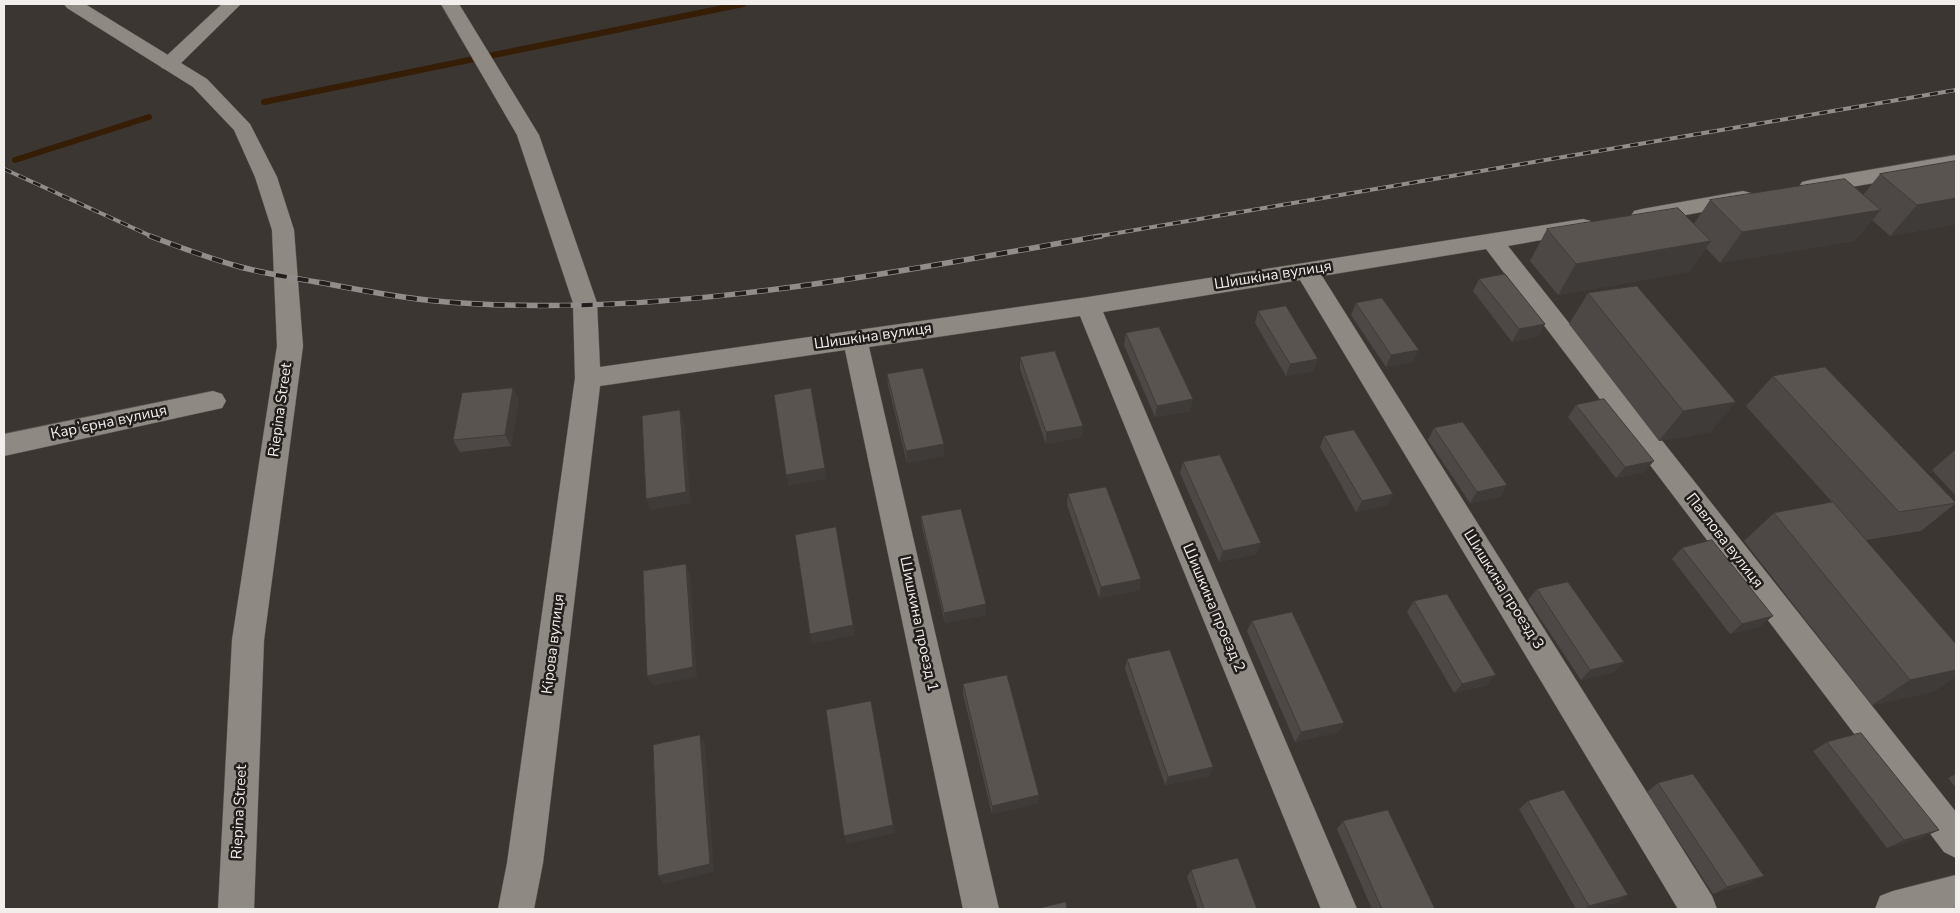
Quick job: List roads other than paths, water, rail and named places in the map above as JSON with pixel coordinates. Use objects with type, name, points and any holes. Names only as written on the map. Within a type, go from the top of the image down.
[{"type":"street","name":"Riepina Street","points":[[73,4],[200,83],[243,128],[266,177],[283,230],[290,346],[248,640],[236,909]]},
{"type":"street","points":[[169,64],[232,4]]},
{"type":"street","name":"Кірова вулиця","points":[[450,4],[528,135],[585,303],[588,378],[525,864],[516,909]]},
{"type":"street","points":[[1792,190],[1956,162]]},
{"type":"street","name":"Шишкіна вулиця","points":[[588,378],[1088,306],[1763,195]]},
{"type":"street","name":"Павлова вулиця","points":[[1492,241],[1956,840]]},
{"type":"street","name":"Шишкина проезд 3","points":[[1306,270],[1699,909]]},
{"type":"street","name":"Шишкина проезд 2","points":[[1088,306],[1339,909]]},
{"type":"street","name":"Шишкина проезд 1","points":[[855,340],[981,909]]},
{"type":"street","name":"Карʼєрна вулиця","points":[[4,445],[213,402]]},
{"type":"street","points":[[1893,909],[1956,893]]},
{"type":"waterway","points":[[264,102],[743,4]]},
{"type":"waterway","points":[[15,160],[149,117]]},
{"type":"railway","points":[[1094,237],[1956,90]]},
{"type":"railway","points":[[4,169],[153,237]]},
{"type":"railway","points":[[150,236],[226,263],[280,276],[416,299],[529,306],[611,304],[694,298],[776,289],[858,278],[1101,236]]}]
